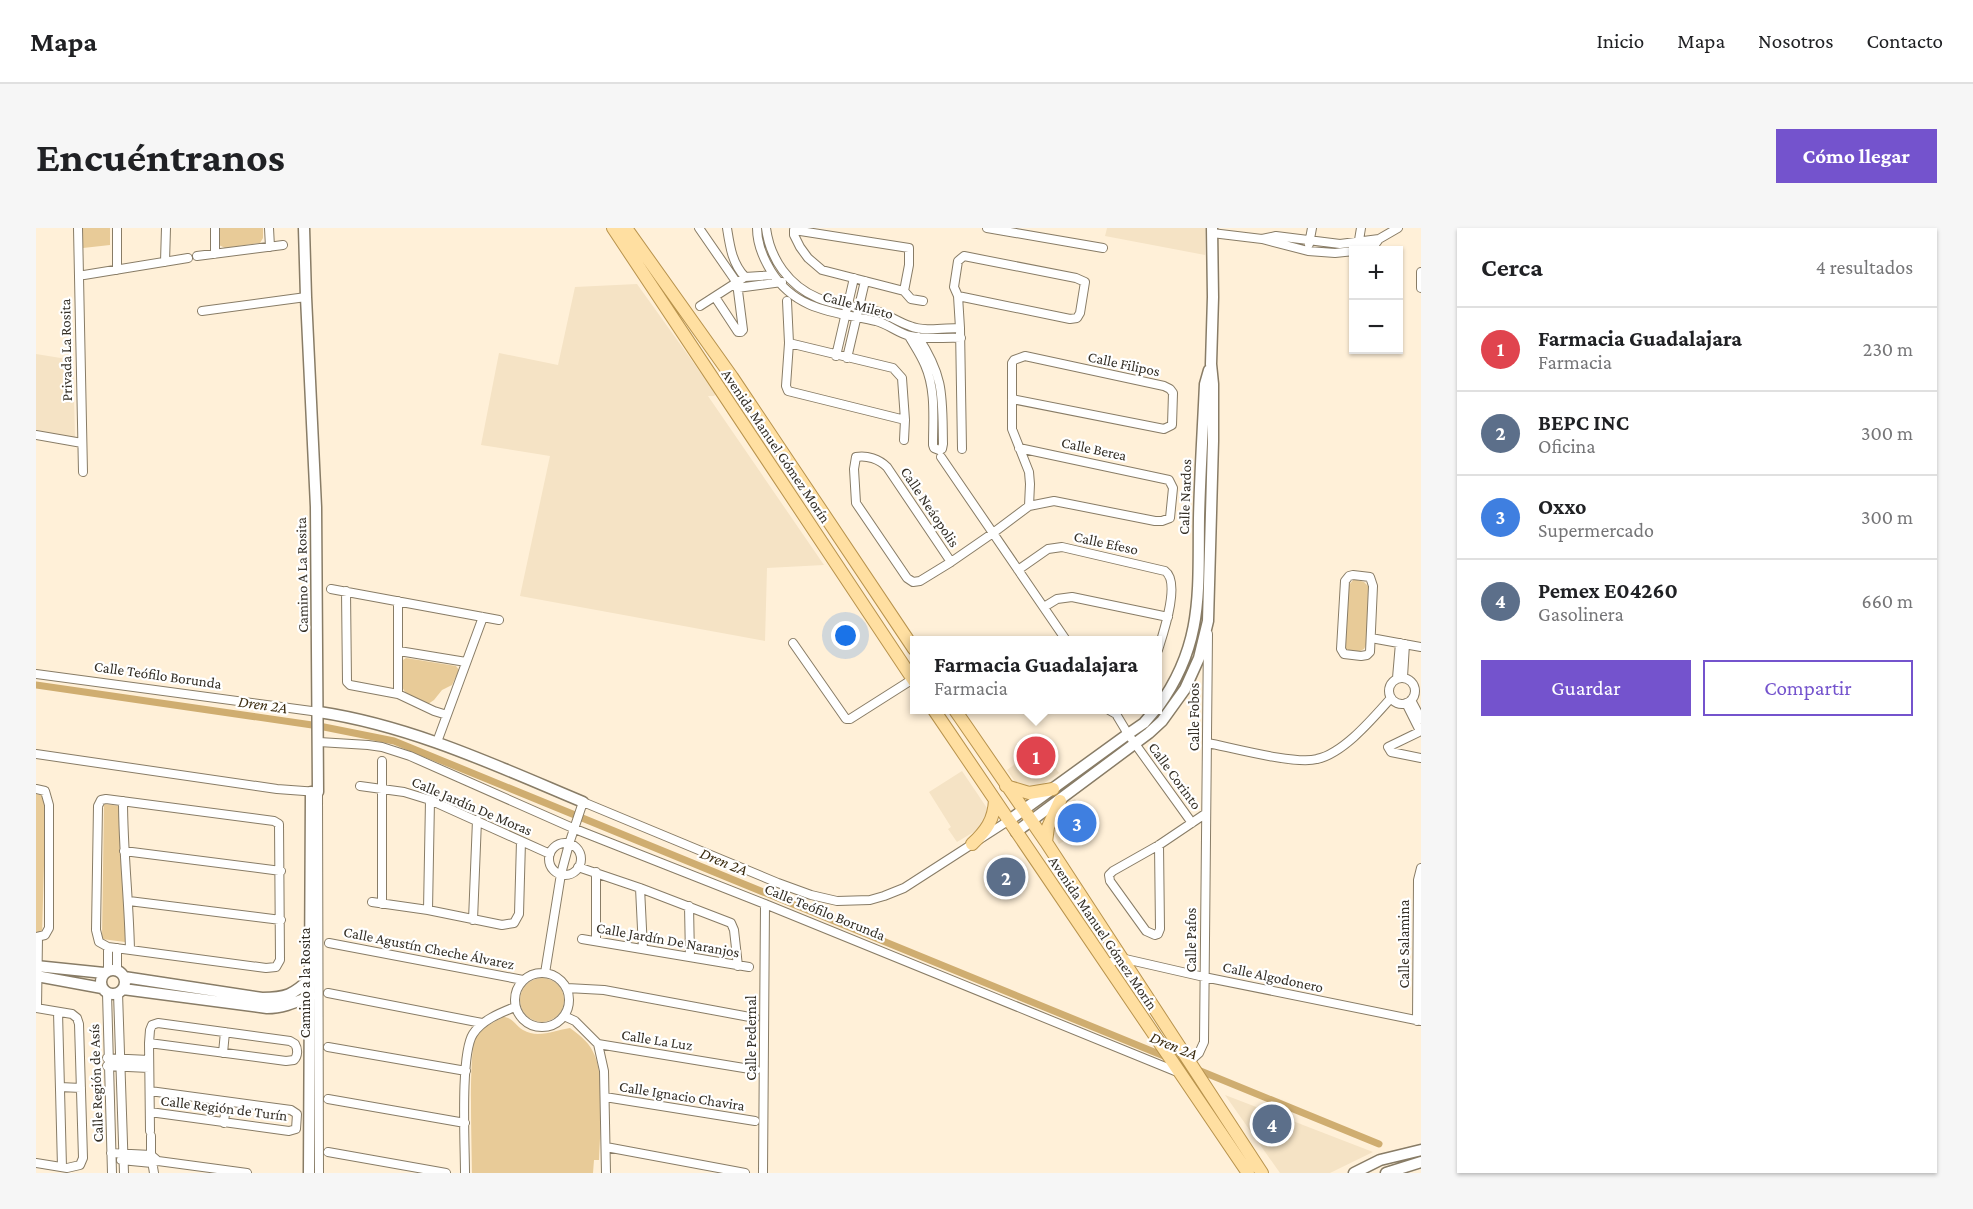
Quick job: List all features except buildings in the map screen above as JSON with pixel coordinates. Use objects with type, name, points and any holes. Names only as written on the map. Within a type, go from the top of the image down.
[{"type":"main road","name":"Avenida Manuel Gómez Morín","points":[[613,228],[910,674]]},
{"type":"main road","name":"Avenida Manuel Gómez Morín","points":[[626,228],[732,377],[910,642]]},
{"type":"main road","name":"Avenida Manuel Gómez Morín","points":[[937,714],[1248,1173]]},
{"type":"main road","name":"Avenida Manuel Gómez Morín","points":[[958,714],[1046,842],[1262,1173]]},
{"type":"main road","points":[[1006,786],[1029,793],[1054,788]]},
{"type":"main road","points":[[1046,842],[1048,827],[1062,799]]},
{"type":"main road","points":[[972,844],[990,822],[994,813],[995,800]]},
{"type":"street","name":"Privada La Rosita","points":[[78,228],[83,472]]},
{"type":"street","points":[[117,228],[117,270]]},
{"type":"street","points":[[165,262],[166,228]]},
{"type":"street","points":[[214,254],[215,228]]},
{"type":"street","points":[[270,228],[270,247]]},
{"type":"street","points":[[202,311],[306,297],[304,228]]},
{"type":"street","points":[[699,228],[737,285],[743,330],[741,332],[738,332],[714,297]]},
{"type":"street","points":[[727,228],[735,266],[745,277]]},
{"type":"street","name":"Calle Mileto","points":[[757,228],[760,250],[773,275],[798,299],[828,312],[881,322],[909,336],[961,338]]},
{"type":"street","name":"Calle Mileto","points":[[766,228],[772,252],[788,278],[801,289],[819,298],[888,315],[910,327],[960,328]]},
{"type":"street","points":[[987,228],[1103,248]]},
{"type":"street","points":[[1308,251],[1312,228]]},
{"type":"street","points":[[1358,246],[1361,228]]},
{"type":"street","points":[[1374,244],[1398,228]]},
{"type":"street","points":[[904,291],[909,265],[909,248],[794,230],[800,247],[816,267],[904,291],[911,299],[923,301]]},
{"type":"street","points":[[1212,231],[1262,239],[1308,251],[1335,253],[1349,250]]},
{"type":"street","name":"Calle Nardos","points":[[1132,739],[1162,721],[1185,689],[1199,658],[1208,621],[1213,441],[1212,231]]},
{"type":"street","points":[[1262,239],[1276,236],[1349,247]]},
{"type":"street","points":[[197,256],[283,245]]},
{"type":"street","points":[[958,296],[1070,319],[1077,318],[1080,314],[1085,282],[1076,278],[964,256],[958,261],[954,287],[958,296],[961,338],[962,449]]},
{"type":"street","points":[[84,275],[188,258]]},
{"type":"street","points":[[1421,273],[1421,288]]},
{"type":"street","points":[[700,306],[737,285],[745,277],[773,275]]},
{"type":"street","points":[[737,285],[780,283],[788,278]]},
{"type":"street","points":[[836,356],[854,278]]},
{"type":"street","points":[[847,358],[865,281]]},
{"type":"street","name":"Camino A La Rosita","points":[[306,297],[316,507],[319,715],[311,978]]},
{"type":"street","points":[[787,302],[789,343],[786,386],[788,391],[905,420]]},
{"type":"street","points":[[909,336],[930,377],[933,445],[939,450],[942,449],[943,444],[940,383],[934,361],[918,337]]},
{"type":"street","points":[[789,343],[893,368],[898,372],[902,378],[904,440]]},
{"type":"street","name":"Calle Filipos","points":[[1025,356],[1170,389],[1173,398],[1172,425],[1158,429],[1012,399],[1012,363],[1017,358],[1025,356]]},
{"type":"street","name":"Calle Nardos","points":[[1162,699],[1182,667],[1193,632],[1198,596],[1205,384],[1211,364]]},
{"type":"street","points":[[951,562],[1029,506],[1029,472],[1012,429],[1012,399]]},
{"type":"street","points":[[36,435],[82,443]]},
{"type":"street","name":"Calle Berea","points":[[1019,448],[1164,478],[1172,484],[1171,514],[1167,520],[1155,520],[1054,501],[1029,506]]},
{"type":"street","name":"Calle Neáopolis","points":[[856,457],[867,457],[884,464],[951,562],[920,581],[913,582],[906,578],[856,503],[854,469],[856,457]]},
{"type":"street","points":[[941,457],[1063,636]]},
{"type":"street","name":"Calle Efeso","points":[[1018,570],[1048,549],[1062,547],[1159,568],[1169,573],[1171,577],[1168,617]]},
{"type":"street","points":[[1349,576],[1367,576],[1372,581],[1371,638],[1370,652],[1367,655],[1347,655],[1342,652],[1340,646],[1345,581],[1349,576]]},
{"type":"street","points":[[331,589],[499,620]]},
{"type":"street","points":[[346,591],[347,682],[350,685],[398,694],[447,715]]},
{"type":"street","points":[[1044,607],[1057,599],[1072,597],[1168,617],[1162,637]]},
{"type":"street","points":[[398,601],[398,694]]},
{"type":"street","points":[[437,742],[483,617]]},
{"type":"street","name":"Calle Fobos","points":[[1205,814],[1208,743],[1208,621]]},
{"type":"street","points":[[1371,638],[1421,647]]},
{"type":"street","points":[[793,642],[846,719],[850,719],[910,682]]},
{"type":"street","points":[[1400,678],[1417,685],[1415,693],[1408,702],[1398,703],[1391,698],[1389,688],[1400,678],[1402,644]]},
{"type":"street","points":[[399,651],[466,662]]},
{"type":"street","name":"Calle Teófilo Borunda","points":[[36,674],[319,715],[399,730],[437,742],[583,805]]},
{"type":"street","points":[[1208,743],[1299,760],[1326,757],[1344,745],[1391,698]]},
{"type":"street","points":[[1408,702],[1421,719]]},
{"type":"street","points":[[1408,702],[1420,731],[1388,747],[1391,752],[1421,758]]},
{"type":"street","name":"Calle Corinto","points":[[1116,714],[1192,823]]},
{"type":"street","name":"Calle Nardos","points":[[1132,739],[1151,714]]},
{"type":"street","name":"Calle Teófilo Borunda","points":[[319,738],[382,747],[410,756],[1181,1074]]},
{"type":"street","points":[[545,973],[561,874],[583,805],[811,896],[837,901],[870,900],[895,892],[1132,739]]},
{"type":"street","points":[[1016,832],[1062,799],[1132,739]]},
{"type":"street","points":[[36,754],[277,789],[315,792]]},
{"type":"street","points":[[382,761],[382,904]]},
{"type":"street","name":"Calle Jardín De Moras","points":[[360,786],[404,792],[430,800],[550,854]]},
{"type":"street","points":[[1054,788],[1062,799]]},
{"type":"street","points":[[36,789],[45,791],[50,805],[49,928],[45,935],[37,937],[37,1008],[72,1014],[77,1018],[79,1024],[82,1163],[76,1167],[36,1163]]},
{"type":"street","name":"Camino a la Rosita","points":[[315,792],[319,1173]]},
{"type":"street","points":[[101,800],[123,801],[277,823],[280,830],[281,871],[280,960],[276,967],[113,948],[99,942],[96,930],[98,806],[101,800]]},
{"type":"street","points":[[428,910],[430,800]]},
{"type":"street","points":[[123,801],[130,950]]},
{"type":"street","points":[[1159,845],[1160,923],[1158,934],[1155,935],[1146,931],[1110,881],[1109,876],[1113,871],[1159,845],[1205,814]]},
{"type":"street","name":"Calle Pafos","points":[[1192,1064],[1204,1042],[1205,814]]},
{"type":"street","points":[[473,920],[477,820]]},
{"type":"street","points":[[372,903],[428,910],[502,925],[514,924],[519,914],[521,841]]},
{"type":"street","points":[[569,844],[578,851],[580,861],[578,867],[570,874],[561,874],[552,868],[550,854],[556,846],[569,844]]},
{"type":"street","points":[[124,851],[281,871]]},
{"type":"street","points":[[578,867],[728,922],[733,926],[738,966]]},
{"type":"street","name":"Calle Salamina","points":[[1419,1021],[1418,880],[1421,868]]},
{"type":"street","points":[[596,872],[596,941]]},
{"type":"street","points":[[640,888],[643,949]]},
{"type":"street","points":[[129,901],[281,920]]},
{"type":"street","name":"Calle Pedernal","points":[[763,1173],[765,904]]},
{"type":"street","points":[[689,906],[690,957]]},
{"type":"street","name":"Calle Jardín De Naranjos","points":[[582,939],[749,968]]},
{"type":"street","name":"Calle Agustín Cheche Álvarez","points":[[329,943],[523,980]]},
{"type":"street","points":[[112,991],[124,985],[113,973],[113,948]]},
{"type":"street","points":[[1107,964],[1121,958]]},
{"type":"street","name":"Calle Algodonero","points":[[1121,958],[1419,1021]]},
{"type":"street","points":[[37,971],[113,973],[262,998],[280,998],[290,995],[311,978]]},
{"type":"street","points":[[37,971],[112,991],[267,1008],[277,1008],[311,996]]},
{"type":"street","points":[[112,991],[100,980],[113,973]]},
{"type":"street","points":[[537,973],[545,973],[558,978],[567,988],[569,1002],[564,1016],[557,1022],[550,1026],[533,1025],[519,1015],[515,1007],[516,992],[523,980],[537,973]]},
{"type":"street","name":"Camino a la Rosita","points":[[309,1173],[311,978]]},
{"type":"street","points":[[567,988],[604,990],[755,1018]]},
{"type":"street","name":"Calle Región de Asís","points":[[112,991],[107,1062],[112,1173]]},
{"type":"street","name":"Calle Región de Asís","points":[[112,991],[119,1063],[124,1173]]},
{"type":"street","points":[[328,993],[482,1023]]},
{"type":"street","points":[[465,1173],[466,1071],[470,1040],[482,1023],[515,1007]]},
{"type":"street","points":[[58,1012],[62,1167]]},
{"type":"street","name":"Calle La Luz","points":[[564,1016],[576,1021],[598,1044],[756,1070]]},
{"type":"street","points":[[149,1043],[291,1060],[296,1058],[297,1049],[290,1041],[155,1023],[150,1027],[149,1043],[150,1112],[154,1173]]},
{"type":"street","points":[[223,1053],[225,1032]]},
{"type":"street","points":[[598,1044],[604,1071],[606,1173]]},
{"type":"street","points":[[328,1047],[466,1071]]},
{"type":"street","name":"Calle Región de Asís","points":[[107,1062],[149,1064]]},
{"type":"street","points":[[60,1088],[81,1088]]},
{"type":"street","points":[[150,1091],[226,1102],[224,1123]]},
{"type":"street","name":"Calle Ignacio Chavira","points":[[605,1097],[755,1121]]},
{"type":"street","points":[[328,1099],[465,1123]]},
{"type":"street","name":"Calle Región de Turín","points":[[150,1112],[294,1130],[296,1126],[297,1114],[291,1110],[226,1102]]},
{"type":"street","points":[[606,1147],[746,1173]]},
{"type":"street","points":[[1354,1173],[1380,1160],[1421,1150]]},
{"type":"street","points":[[328,1152],[446,1173]]},
{"type":"street","points":[[111,1156],[154,1159],[227,1172],[247,1173]]},
{"type":"street","points":[[1386,1173],[1421,1162]]},
{"type":"shaded area","points":[[83,228],[110,228],[110,245],[83,248]]},
{"type":"shaded area","points":[[219,228],[263,228],[263,238],[260,243],[225,248],[219,245]]},
{"type":"shaded area","points":[[1107,228],[1205,228],[1205,255],[1105,236]]},
{"type":"shaded area","points":[[637,284],[716,394],[708,396],[824,565],[767,568],[765,641],[520,596],[550,456],[481,445],[499,353],[558,365],[575,287]]},
{"type":"shaded area","points":[[36,354],[73,360],[75,438],[36,432]]},
{"type":"shaded area","points":[[1354,579],[1368,586],[1367,643],[1364,649],[1354,652],[1345,648],[1349,585]]},
{"type":"shaded area","points":[[406,658],[456,666],[459,670],[452,685],[442,690],[428,704],[406,693],[402,685],[403,660]]},
{"type":"shaded area","points":[[1039,746],[1059,773],[1039,787],[1029,789],[1018,786],[1007,770]]},
{"type":"shaded area","points":[[962,771],[987,808],[989,819],[977,830],[957,842],[948,829],[951,827],[929,792]]},
{"type":"shaded area","points":[[36,794],[46,796],[42,934],[36,933]]},
{"type":"shaded area","points":[[1075,799],[1090,826],[1059,844],[1053,832],[1060,808]]},
{"type":"shaded area","points":[[104,804],[120,806],[121,854],[126,901],[125,942],[102,939]]},
{"type":"shaded area","points":[[542,978],[557,985],[564,1000],[557,1015],[542,1022],[527,1015],[520,1000],[527,985]]},
{"type":"shaded area","points":[[504,1017],[512,1020],[523,1030],[535,1034],[570,1028],[591,1047],[598,1066],[601,1106],[599,1160],[594,1160],[593,1173],[472,1173],[471,1079],[474,1044],[476,1036],[482,1030]]},
{"type":"shaded area","points":[[1225,1095],[1373,1152],[1330,1173],[1280,1173]]},
{"type":"waterway","name":"Dren 2A","points":[[36,685],[319,726],[394,741],[1379,1144]]},
{"type":"place","name":"Farmacia Guadalajara","points":[[1036,756]]},
{"type":"place","name":"Oxxo","points":[[1077,823]]},
{"type":"place","name":"BEPC INC","points":[[1006,877]]},
{"type":"place","name":"Pemex E04260","points":[[1272,1124]]}]
